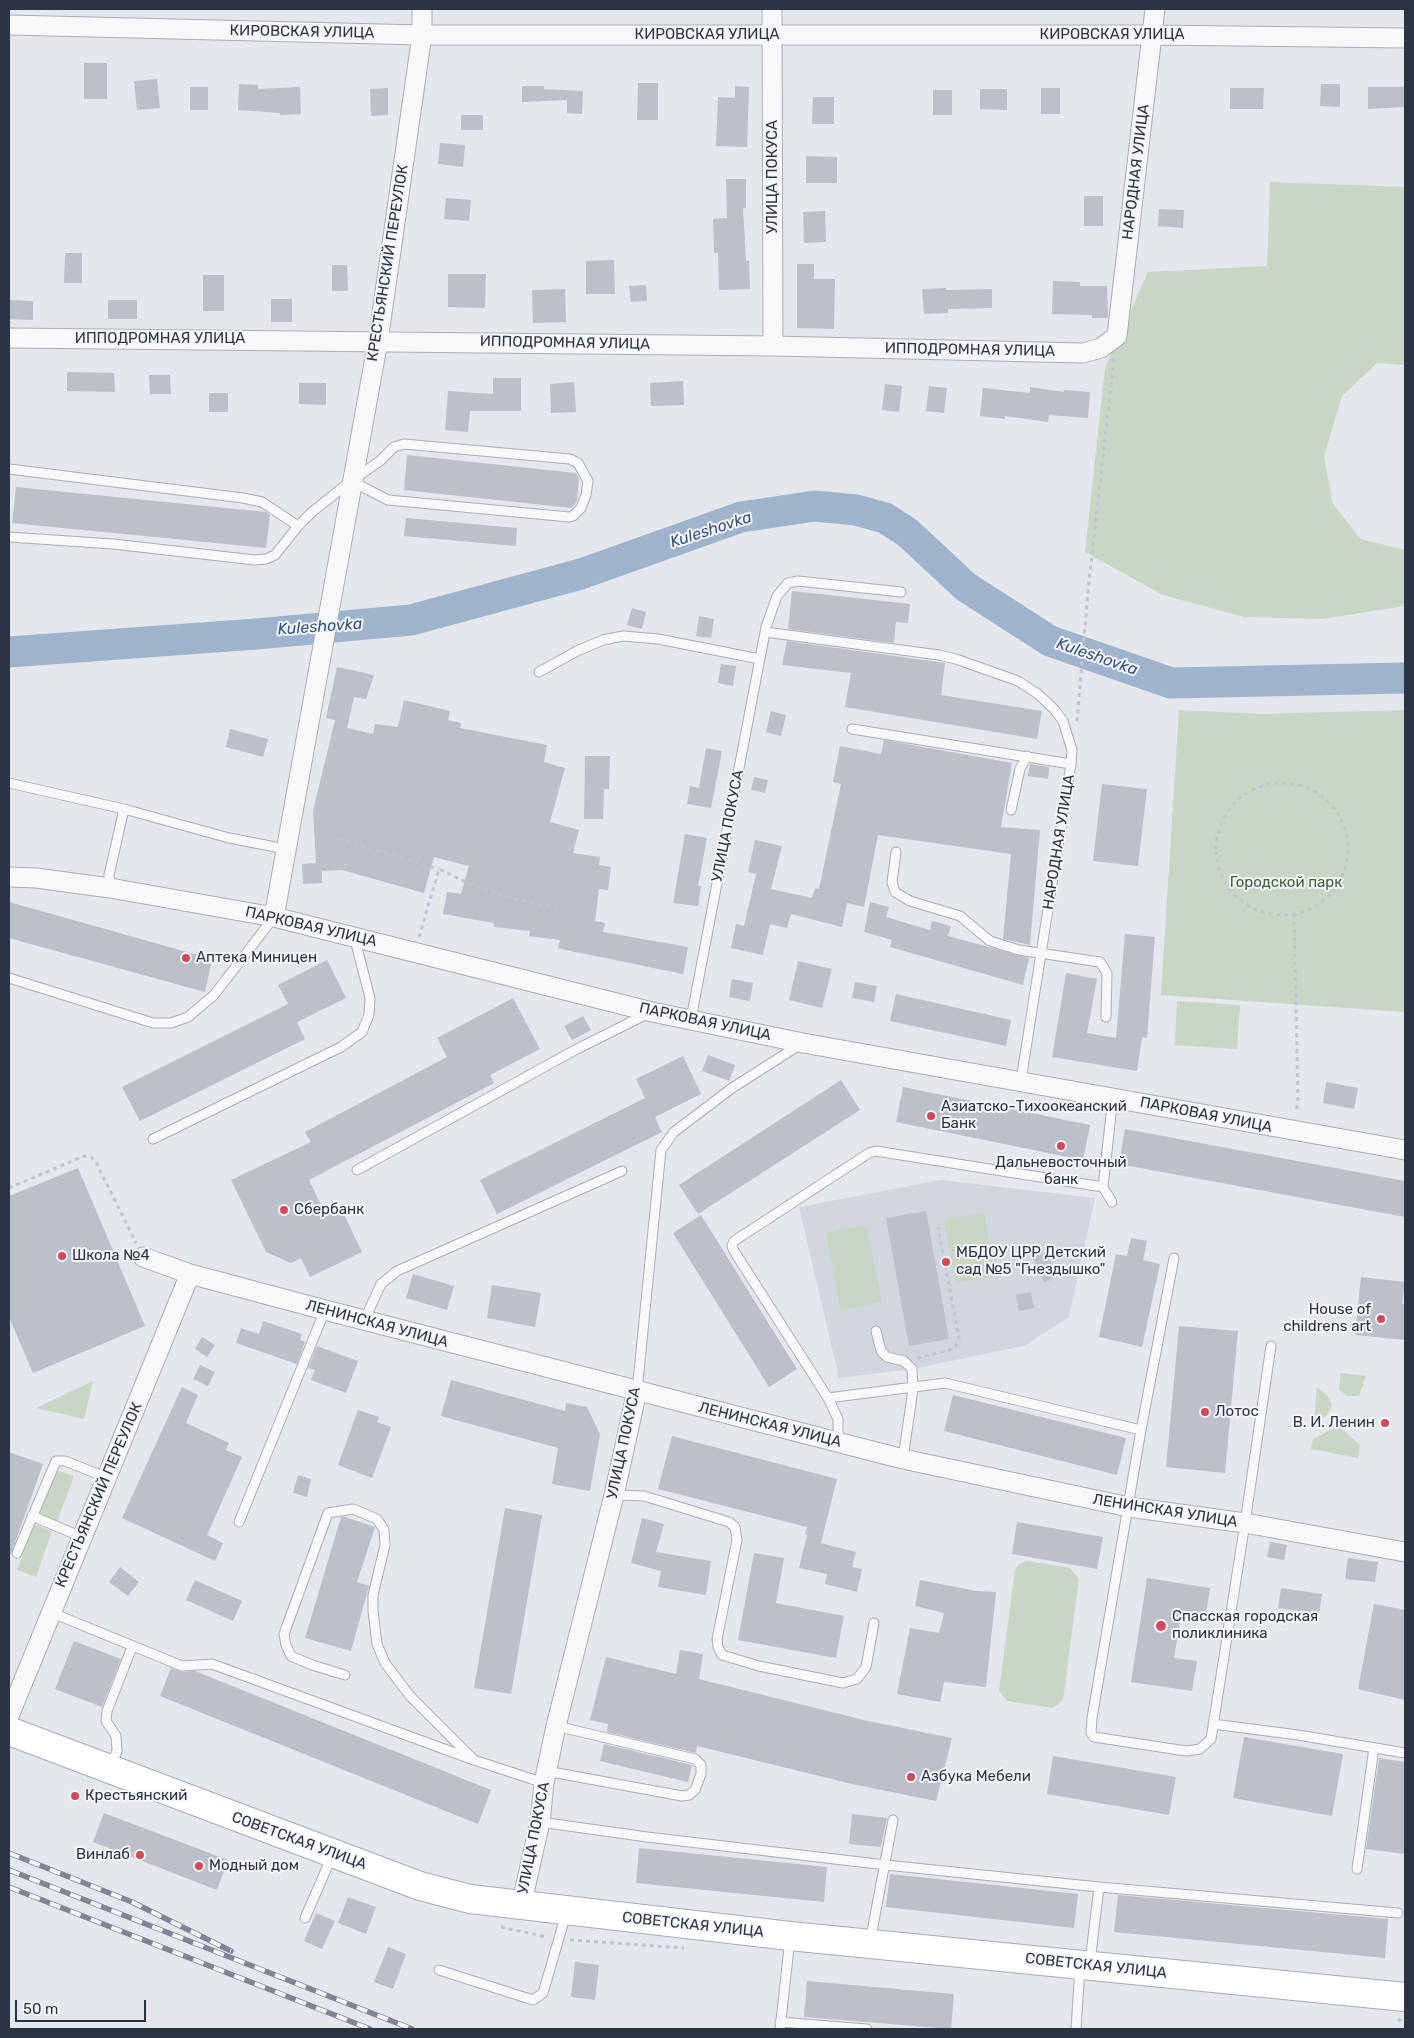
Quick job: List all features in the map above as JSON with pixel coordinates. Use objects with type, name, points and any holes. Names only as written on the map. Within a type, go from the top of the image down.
[{"type":"main road","name":"СОВЕТСКАЯ УЛИЦА","points":[[9,1731],[420,1886],[470,1899],[790,1936],[1405,1997]]},
{"type":"street","name":"КРЕСТЬЯНСКИЙ ПЕРЕУЛОК","points":[[274,917],[351,481],[378,341],[422,35],[422,9]]},
{"type":"street","name":"УЛИЦА ПОКУСА","points":[[772,9],[774,346]]},
{"type":"street","name":"НАРОДНАЯ УЛИЦА","points":[[1117,336],[1155,9]]},
{"type":"street","name":"КИРОВСКАЯ УЛИЦА","points":[[9,25],[422,35],[1151,35],[1405,38]]},
{"type":"street","name":"ИППОДРОМНАЯ УЛИЦА","points":[[9,338],[774,346],[1083,352],[1100,348],[1117,336]]},
{"type":"street","name":"ПАРКОВАЯ УЛИЦА","points":[[9,877],[36,878],[110,888],[274,917],[652,1012],[803,1043],[1021,1080],[1405,1150]]},
{"type":"street","name":"ЛЕНИНСКАЯ УЛИЦА","points":[[143,1257],[190,1274],[364,1321],[903,1459],[1129,1507],[1246,1523],[1405,1552]]},
{"type":"street","name":"КРЕСТЬЯНСКИЙ ПЕРЕУЛОК","points":[[9,1716],[190,1274]]},
{"type":"street","name":"УЛИЦА ПОКУСА","points":[[521,1906],[540,1822],[545,1777],[556,1726],[614,1494],[637,1391]]},
{"type":"lane","points":[[9,537],[113,544],[255,560],[275,555],[298,526],[351,481],[380,461],[394,447],[404,444],[570,459],[578,463],[588,481],[582,508],[569,517],[388,500],[351,481]]},
{"type":"lane","points":[[9,469],[243,498],[262,502],[298,526]]},
{"type":"lane","name":"УЛИЦА ПОКУСА","points":[[691,1019],[765,632],[777,596],[788,583],[798,581],[901,592]]},
{"type":"lane","points":[[765,632],[956,658],[1018,682],[1038,694],[1054,709],[1063,721],[1072,750],[1071,764]]},
{"type":"lane","points":[[539,672],[577,651],[603,640],[623,636],[658,639],[760,659]]},
{"type":"lane","name":"НАРОДНАЯ УЛИЦА","points":[[852,729],[1071,764],[1021,1080]]},
{"type":"lane","points":[[1011,810],[1020,768],[1027,756]]},
{"type":"lane","points":[[9,783],[124,809],[229,838],[286,849]]},
{"type":"lane","points":[[110,888],[109,875],[124,809]]},
{"type":"lane","points":[[896,852],[892,882],[895,892],[910,902],[960,916],[990,940],[1042,954],[1100,962],[1107,973],[1106,1017]]},
{"type":"lane","points":[[9,978],[153,1023],[171,1023],[188,1016],[214,995],[274,917]]},
{"type":"lane","points":[[152,1140],[341,1047],[362,1032],[369,1015],[370,998],[354,936]]},
{"type":"lane","points":[[357,1170],[575,1050],[652,1012]]},
{"type":"lane","name":"УЛИЦА ПОКУСА","points":[[637,1391],[661,1150],[674,1132],[725,1093],[803,1043]]},
{"type":"lane","points":[[1112,1202],[1103,1188],[1113,1097]]},
{"type":"lane","points":[[838,1443],[838,1419],[828,1398],[734,1251],[732,1246],[734,1241],[869,1153],[876,1151],[1103,1188]]},
{"type":"lane","points":[[364,1321],[381,1284],[397,1271],[622,1171]]},
{"type":"lane","points":[[1174,1258],[1141,1430],[1091,1733],[1094,1737],[1186,1751],[1200,1749],[1210,1739],[1246,1523],[1271,1346]]},
{"type":"lane","points":[[239,1522],[325,1310]]},
{"type":"lane","points":[[876,1331],[881,1351],[887,1357],[904,1361],[912,1369],[913,1389],[903,1459]]},
{"type":"lane","points":[[828,1398],[913,1389],[945,1383],[1141,1430]]},
{"type":"lane","points":[[17,1553],[56,1461],[65,1461],[108,1478]]},
{"type":"lane","points":[[614,1494],[644,1496],[729,1522],[735,1527],[738,1540],[717,1638],[718,1647],[722,1655],[759,1666],[843,1683],[857,1679],[866,1667],[874,1623]]},
{"type":"lane","points":[[345,1674],[312,1665],[291,1656],[284,1634],[328,1513],[353,1510],[377,1520],[384,1530],[385,1545],[373,1595],[373,1612],[378,1644],[385,1663],[410,1696],[474,1760]]},
{"type":"lane","points":[[32,1516],[82,1536]]},
{"type":"lane","points":[[50,1612],[182,1666],[212,1664],[474,1760],[545,1777],[682,1796],[689,1795],[695,1790],[701,1774],[701,1765],[695,1759],[556,1726]]},
{"type":"lane","points":[[109,1770],[117,1751],[116,1736],[106,1721],[107,1712],[132,1647]]},
{"type":"lane","points":[[1213,1724],[1405,1754]]},
{"type":"lane","points":[[1357,1869],[1374,1748]]},
{"type":"lane","points":[[870,1943],[894,1820]]},
{"type":"lane","points":[[540,1822],[647,1837],[886,1865],[1099,1887],[1398,1913]]},
{"type":"lane","points":[[305,1918],[333,1854]]},
{"type":"lane","points":[[1076,2029],[1099,1887]]},
{"type":"lane","points":[[439,1970],[533,2000],[543,1993],[567,1911]]},
{"type":"lane","points":[[790,1936],[780,2026],[867,2029]]},
{"type":"path","points":[[1081,690],[1089,581],[1117,336]]},
{"type":"path","points":[[1273,783],[1302,787],[1315,792],[1332,806],[1343,824],[1348,845],[1346,866],[1337,886],[1323,901],[1304,912],[1294,914],[1283,916],[1261,912],[1241,902],[1226,885],[1217,865],[1216,843],[1221,821],[1234,803],[1252,790],[1273,783]]},
{"type":"path","points":[[338,839],[439,869],[476,887],[515,899],[558,908]]},
{"type":"path","points":[[414,952],[439,869]]},
{"type":"path","points":[[1294,914],[1298,1100],[1294,1131]]},
{"type":"path","points":[[9,1188],[84,1156],[91,1157],[96,1162],[143,1257]]},
{"type":"path","points":[[904,1361],[950,1350],[956,1346],[958,1338],[938,1227]]},
{"type":"shaded area","name":"МБДОУ ЦРР Детский сад №5 \"Гнездышко\"","points":[[941,1180],[1095,1198],[1069,1317],[1024,1346],[912,1369],[839,1378],[799,1207]]},
{"type":"green space","points":[[1270,182],[1405,187],[1405,365],[1377,363],[1342,396],[1324,456],[1333,504],[1361,539],[1405,550],[1405,606],[1322,619],[1244,617],[1163,595],[1085,552],[1105,368],[1148,272],[1267,266]]},
{"type":"green space","name":"Городской парк","points":[[1179,710],[1262,714],[1405,710],[1405,1012],[1161,995]]},
{"type":"green space","points":[[1177,1001],[1240,1005],[1237,1049],[1175,1045]]},
{"type":"green space","points":[[984,1213],[996,1276],[956,1283],[944,1220]]},
{"type":"green space","points":[[866,1225],[882,1302],[841,1310],[826,1233]]},
{"type":"green space","points":[[1341,1373],[1366,1376],[1359,1396],[1347,1396],[1339,1389]]},
{"type":"green space","points":[[93,1381],[84,1419],[36,1408]]},
{"type":"green space","points":[[1317,1387],[1328,1396],[1332,1406],[1327,1415],[1314,1424]]},
{"type":"green space","points":[[1338,1426],[1360,1445],[1358,1458],[1311,1449],[1313,1439]]},
{"type":"green space","points":[[56,1470],[74,1476],[57,1522],[39,1516]]},
{"type":"green space","points":[[34,1524],[52,1531],[36,1577],[17,1570]]},
{"type":"green space","points":[[1027,1561],[1070,1568],[1079,1579],[1063,1700],[1053,1708],[1007,1701],[999,1691],[1015,1570],[1019,1564]]},
{"type":"building","points":[[84,63],[107,63],[107,99],[84,99]]},
{"type":"building","points":[[157,79],[160,108],[137,110],[134,81]]},
{"type":"building","points":[[638,83],[658,83],[658,120],[637,120]]},
{"type":"building","points":[[239,84],[258,85],[258,89],[300,87],[301,114],[280,115],[280,113],[238,110]]},
{"type":"building","points":[[1321,84],[1340,84],[1340,107],[1320,106]]},
{"type":"building","points":[[522,86],[544,86],[544,89],[583,91],[582,114],[567,113],[567,100],[522,102]]},
{"type":"building","points":[[735,86],[749,87],[747,147],[716,146],[718,97],[735,98]]},
{"type":"building","points":[[190,87],[208,87],[208,110],[190,110]]},
{"type":"building","points":[[1368,87],[1405,87],[1405,107],[1368,109]]},
{"type":"building","points":[[388,88],[388,115],[371,116],[370,89]]},
{"type":"building","points":[[1041,88],[1060,88],[1060,114],[1041,114]]},
{"type":"building","points":[[1230,88],[1264,88],[1263,109],[1230,109]]},
{"type":"building","points":[[980,89],[1007,89],[1007,110],[980,109]]},
{"type":"building","points":[[933,90],[952,90],[952,115],[933,115]]},
{"type":"building","points":[[813,97],[834,97],[834,124],[812,124]]},
{"type":"building","points":[[461,115],[483,115],[483,130],[461,130]]},
{"type":"building","points":[[440,143],[465,145],[463,167],[438,164]]},
{"type":"building","points":[[806,156],[837,157],[837,183],[806,183]]},
{"type":"building","points":[[726,179],[746,179],[746,208],[743,208],[746,261],[749,261],[750,289],[719,290],[718,253],[714,253],[713,219],[727,218]]},
{"type":"building","points":[[1084,196],[1103,196],[1103,226],[1084,226]]},
{"type":"building","points":[[446,198],[471,200],[469,221],[444,219]]},
{"type":"building","points":[[1159,209],[1184,210],[1183,228],[1158,226]]},
{"type":"building","points":[[825,211],[826,242],[804,243],[803,212]]},
{"type":"building","points":[[65,253],[82,253],[82,283],[64,283]]},
{"type":"building","points":[[614,260],[615,294],[586,294],[586,261]]},
{"type":"building","points":[[797,264],[814,264],[814,279],[835,279],[834,329],[797,328]]},
{"type":"building","points":[[332,265],[347,265],[348,291],[332,291]]},
{"type":"building","points":[[448,274],[486,274],[485,308],[448,307]]},
{"type":"building","points":[[203,275],[224,275],[224,311],[203,311]]},
{"type":"building","points":[[1053,281],[1080,282],[1080,286],[1107,286],[1108,318],[1092,318],[1092,315],[1052,314]]},
{"type":"building","points":[[646,285],[647,301],[631,302],[629,286]]},
{"type":"building","points":[[946,288],[946,290],[992,289],[992,308],[948,309],[948,313],[924,314],[922,289]]},
{"type":"building","points":[[565,289],[566,322],[533,323],[532,290]]},
{"type":"building","points":[[271,299],[292,299],[292,322],[271,322]]},
{"type":"building","points":[[9,300],[33,301],[33,320],[9,319]]},
{"type":"building","points":[[108,300],[137,300],[137,319],[108,319]]},
{"type":"building","points":[[67,372],[114,373],[115,392],[67,391]]},
{"type":"building","points":[[149,375],[170,375],[171,394],[150,394]]},
{"type":"building","points":[[493,378],[521,378],[521,411],[470,411],[468,432],[445,430],[448,391],[493,394]]},
{"type":"building","points":[[683,381],[684,405],[651,406],[650,383]]},
{"type":"building","points":[[574,382],[576,412],[551,413],[550,384]]},
{"type":"building","points":[[299,383],[326,383],[326,405],[299,404]]},
{"type":"building","points":[[885,384],[902,386],[899,412],[882,410]]},
{"type":"building","points":[[929,386],[947,388],[944,413],[926,411]]},
{"type":"building","points":[[1030,387],[1064,392],[1064,390],[1090,392],[1088,418],[1049,415],[1048,422],[1005,416],[1005,419],[980,416],[983,388],[1030,393]]},
{"type":"building","points":[[209,393],[228,393],[228,412],[209,412]]},
{"type":"building","points":[[407,455],[576,473],[579,478],[577,501],[572,508],[404,490]]},
{"type":"building","points":[[16,487],[266,512],[270,515],[266,548],[12,523]]},
{"type":"building","points":[[406,518],[517,528],[516,546],[404,536]]},
{"type":"building","points":[[792,591],[910,604],[908,623],[896,622],[894,643],[788,629]]},
{"type":"building","points":[[632,608],[646,612],[642,629],[627,625]]},
{"type":"building","points":[[699,616],[714,619],[711,638],[696,636]]},
{"type":"building","points":[[787,641],[945,663],[941,695],[1042,711],[1037,739],[845,707],[851,673],[782,665]]},
{"type":"building","points":[[721,664],[736,666],[733,686],[718,683]]},
{"type":"building","points":[[337,667],[374,675],[366,699],[354,697],[347,728],[373,734],[375,724],[398,727],[404,700],[450,711],[448,720],[461,723],[460,728],[547,745],[544,762],[565,768],[550,822],[579,830],[573,853],[600,857],[599,865],[611,867],[608,890],[599,889],[595,921],[605,923],[603,932],[688,947],[683,974],[558,948],[560,940],[529,936],[530,931],[494,927],[494,923],[443,914],[447,892],[461,894],[469,866],[434,857],[424,893],[342,870],[322,871],[322,883],[303,884],[302,864],[316,863],[313,811],[335,720],[326,718]]},
{"type":"building","points":[[771,711],[786,715],[781,736],[766,732]]},
{"type":"building","points":[[230,729],[268,739],[263,757],[226,747]]},
{"type":"building","points":[[884,740],[1012,763],[1001,827],[1040,830],[1030,945],[1003,939],[1011,854],[878,835],[864,907],[847,903],[842,927],[791,914],[787,928],[770,924],[763,955],[731,948],[736,924],[744,926],[756,874],[748,872],[755,840],[782,846],[771,889],[812,898],[815,888],[819,889],[841,784],[833,782],[840,746],[881,754]]},
{"type":"building","points":[[706,748],[722,751],[711,808],[687,804],[690,786],[699,788]]},
{"type":"building","points":[[585,756],[610,756],[609,789],[604,789],[603,819],[584,819]]},
{"type":"building","points":[[1030,764],[1049,767],[1048,779],[1028,776]]},
{"type":"building","points":[[754,777],[768,780],[765,793],[751,790]]},
{"type":"building","points":[[1102,784],[1147,789],[1138,866],[1093,861]]},
{"type":"building","points":[[685,834],[707,838],[698,886],[701,886],[698,906],[673,903]]},
{"type":"building","points":[[9,902],[212,959],[205,992],[9,938]]},
{"type":"building","points":[[870,902],[889,907],[886,917],[930,930],[932,921],[951,926],[948,936],[1029,958],[1023,985],[890,947],[892,940],[864,932]]},
{"type":"building","points":[[1125,934],[1155,937],[1147,1038],[1142,1037],[1137,1071],[1052,1057],[1066,973],[1097,979],[1087,1033],[1116,1038]]},
{"type":"building","points":[[327,960],[346,998],[297,1022],[305,1039],[140,1121],[122,1087],[288,1004],[278,985]]},
{"type":"building","points":[[798,961],[832,969],[822,1008],[789,1000]]},
{"type":"building","points":[[732,979],[753,983],[750,1001],[729,997]]},
{"type":"building","points":[[855,982],[877,986],[874,1002],[852,998]]},
{"type":"building","points":[[896,994],[1011,1020],[1006,1046],[890,1021]]},
{"type":"building","points":[[513,998],[540,1049],[490,1075],[494,1083],[309,1180],[325,1213],[340,1206],[362,1252],[310,1277],[301,1258],[291,1263],[266,1252],[231,1180],[311,1142],[305,1132],[447,1057],[437,1038]]},
{"type":"building","points":[[583,1016],[591,1030],[572,1040],[564,1026]]},
{"type":"building","points":[[708,1055],[735,1065],[729,1081],[702,1071]]},
{"type":"building","points":[[683,1056],[701,1094],[655,1117],[662,1132],[497,1214],[480,1180],[645,1098],[636,1079]]},
{"type":"building","points":[[841,1080],[860,1110],[698,1214],[679,1185]]},
{"type":"building","points":[[1326,1082],[1358,1088],[1354,1109],[1323,1103]]},
{"type":"building","points":[[903,1087],[1090,1125],[1083,1160],[896,1122]]},
{"type":"building","points":[[1125,1129],[1405,1181],[1405,1217],[1119,1164]]},
{"type":"building","name":"Школа №4","points":[[78,1168],[145,1326],[33,1373],[9,1317],[9,1196]]},
{"type":"building","points":[[926,1211],[949,1339],[909,1346],[886,1218]]},
{"type":"building","points":[[701,1215],[797,1369],[769,1387],[673,1233]]},
{"type":"building","points":[[1131,1238],[1147,1241],[1143,1260],[1160,1264],[1142,1347],[1099,1337],[1116,1254],[1127,1256]]},
{"type":"building","points":[[1046,1252],[1058,1276],[1044,1283],[1033,1258]]},
{"type":"building","points":[[413,1274],[454,1286],[447,1310],[406,1298]]},
{"type":"building","name":"House of childrens art","points":[[1361,1277],[1405,1282],[1402,1304],[1405,1304],[1405,1340],[1355,1335]]},
{"type":"building","points":[[492,1285],[541,1293],[535,1327],[487,1318]]},
{"type":"building","points":[[1031,1292],[1034,1308],[1019,1311],[1016,1295]]},
{"type":"building","points":[[263,1321],[302,1334],[300,1340],[305,1342],[297,1364],[236,1343],[241,1328],[259,1334]]},
{"type":"building","points":[[1179,1326],[1238,1331],[1225,1473],[1166,1467]]},
{"type":"building","points":[[202,1337],[215,1345],[207,1357],[195,1349]]},
{"type":"building","points":[[317,1346],[358,1361],[346,1393],[311,1380],[315,1370],[308,1368]]},
{"type":"building","points":[[200,1365],[215,1372],[208,1386],[193,1379]]},
{"type":"building","points":[[451,1380],[565,1411],[566,1403],[587,1407],[600,1434],[590,1491],[552,1484],[558,1448],[441,1416]]},
{"type":"building","points":[[182,1387],[198,1395],[186,1423],[229,1443],[226,1450],[242,1457],[207,1535],[223,1543],[215,1561],[122,1518]]},
{"type":"building","points":[[953,1395],[1126,1438],[1117,1475],[944,1431]]},
{"type":"building","points":[[358,1410],[379,1417],[377,1422],[391,1427],[372,1478],[338,1465]]},
{"type":"building","points":[[672,1436],[837,1479],[821,1543],[856,1552],[852,1567],[862,1569],[857,1592],[825,1584],[827,1574],[799,1568],[807,1535],[805,1534],[807,1527],[658,1489]]},
{"type":"building","points":[[9,1452],[43,1464],[11,1554],[9,1553]]},
{"type":"building","points":[[298,1475],[311,1479],[307,1497],[293,1493]]},
{"type":"building","points":[[505,1508],[542,1515],[511,1694],[474,1688]]},
{"type":"building","points":[[341,1517],[375,1527],[357,1582],[369,1586],[351,1651],[305,1638]]},
{"type":"building","points":[[642,1518],[664,1524],[656,1552],[711,1561],[706,1595],[658,1587],[661,1571],[631,1563]]},
{"type":"building","points":[[1017,1522],[1103,1537],[1097,1569],[1012,1554]]},
{"type":"building","points":[[1270,1542],[1287,1545],[1284,1560],[1267,1557]]},
{"type":"building","points":[[754,1553],[784,1558],[776,1603],[844,1616],[836,1658],[738,1640]]},
{"type":"building","points":[[1348,1558],[1378,1562],[1375,1582],[1345,1579]]},
{"type":"building","points":[[120,1567],[139,1582],[128,1596],[109,1582]]},
{"type":"building","points":[[1147,1578],[1210,1588],[1206,1614],[1182,1611],[1174,1658],[1197,1661],[1192,1691],[1131,1682]]},
{"type":"building","points":[[195,1580],[242,1601],[233,1621],[186,1600]]},
{"type":"building","points":[[920,1580],[976,1591],[996,1592],[986,1687],[944,1682],[940,1702],[897,1694],[910,1628],[939,1633],[944,1613],[915,1606]]},
{"type":"building","points":[[1281,1588],[1322,1594],[1319,1614],[1278,1608]]},
{"type":"building","points":[[1374,1604],[1405,1610],[1405,1700],[1358,1689]]},
{"type":"building","points":[[74,1641],[121,1659],[102,1707],[55,1689]]},
{"type":"building","points":[[680,1650],[703,1654],[699,1679],[868,1721],[952,1738],[936,1801],[852,1784],[697,1746],[696,1753],[607,1732],[608,1724],[590,1720],[606,1657],[676,1674]]},
{"type":"building","points":[[171,1668],[182,1672],[195,1671],[491,1790],[478,1824],[160,1696]]},
{"type":"building","points":[[1244,1737],[1343,1754],[1332,1816],[1233,1798]]},
{"type":"building","points":[[604,1744],[692,1765],[688,1782],[600,1761]]},
{"type":"building","points":[[1053,1756],[1176,1777],[1169,1815],[1047,1794]]},
{"type":"building","points":[[1379,1758],[1405,1762],[1405,1854],[1366,1849]]},
{"type":"building","points":[[104,1813],[228,1860],[217,1890],[93,1842]]},
{"type":"building","points":[[852,1814],[887,1818],[881,1847],[849,1844]]},
{"type":"building","points":[[639,1848],[827,1867],[824,1902],[636,1883]]},
{"type":"building","points":[[890,1874],[1078,1894],[1074,1928],[886,1907]]},
{"type":"building","points":[[1118,1895],[1388,1919],[1385,1958],[1114,1932]]},
{"type":"building","points":[[348,1897],[376,1907],[366,1934],[338,1923]]},
{"type":"building","points":[[316,1913],[335,1921],[322,1949],[304,1941]]},
{"type":"building","points":[[388,1947],[406,1954],[393,1989],[374,1982]]},
{"type":"building","points":[[575,1962],[599,1965],[595,2000],[571,1997]]},
{"type":"building","points":[[807,1981],[954,1994],[951,2029],[804,2017]]},
{"type":"waterway","name":"Kuleshovka","points":[[9,652],[256,634],[411,620],[581,574],[741,517],[815,506],[856,510],[885,518],[908,533],[966,587],[1050,641],[1171,683],[1405,678]]},
{"type":"railway","points":[[9,1853],[132,1902],[231,1951]]},
{"type":"railway","points":[[9,1870],[412,2029]]},
{"type":"railway","points":[[9,1887],[370,2029]]},
{"type":"place","name":"Аптека Миницен","points":[[186,958]]},
{"type":"place","name":"Азиатско-Тихоокеанский Банк","points":[[931,1116]]},
{"type":"place","name":"Дальневосточный банк","points":[[1061,1146]]},
{"type":"place","name":"Сбербанк","points":[[284,1210]]},
{"type":"place","name":"Школа №4","points":[[62,1256]]},
{"type":"place","name":"МБДОУ ЦРР Детский сад №5 \"Гнездышко\"","points":[[946,1262]]},
{"type":"place","name":"House of childrens art","points":[[1381,1319]]},
{"type":"place","name":"Лотос","points":[[1205,1412]]},
{"type":"place","name":"В. И. Ленин","points":[[1385,1423]]},
{"type":"place","name":"Спасская городская поликлиника","points":[[1161,1626]]},
{"type":"place","name":"Азбука Мебели","points":[[911,1777]]},
{"type":"place","name":"Крестьянский","points":[[75,1796]]},
{"type":"place","name":"Винлаб","points":[[140,1855]]},
{"type":"place","name":"Модный дом","points":[[199,1866]]}]
